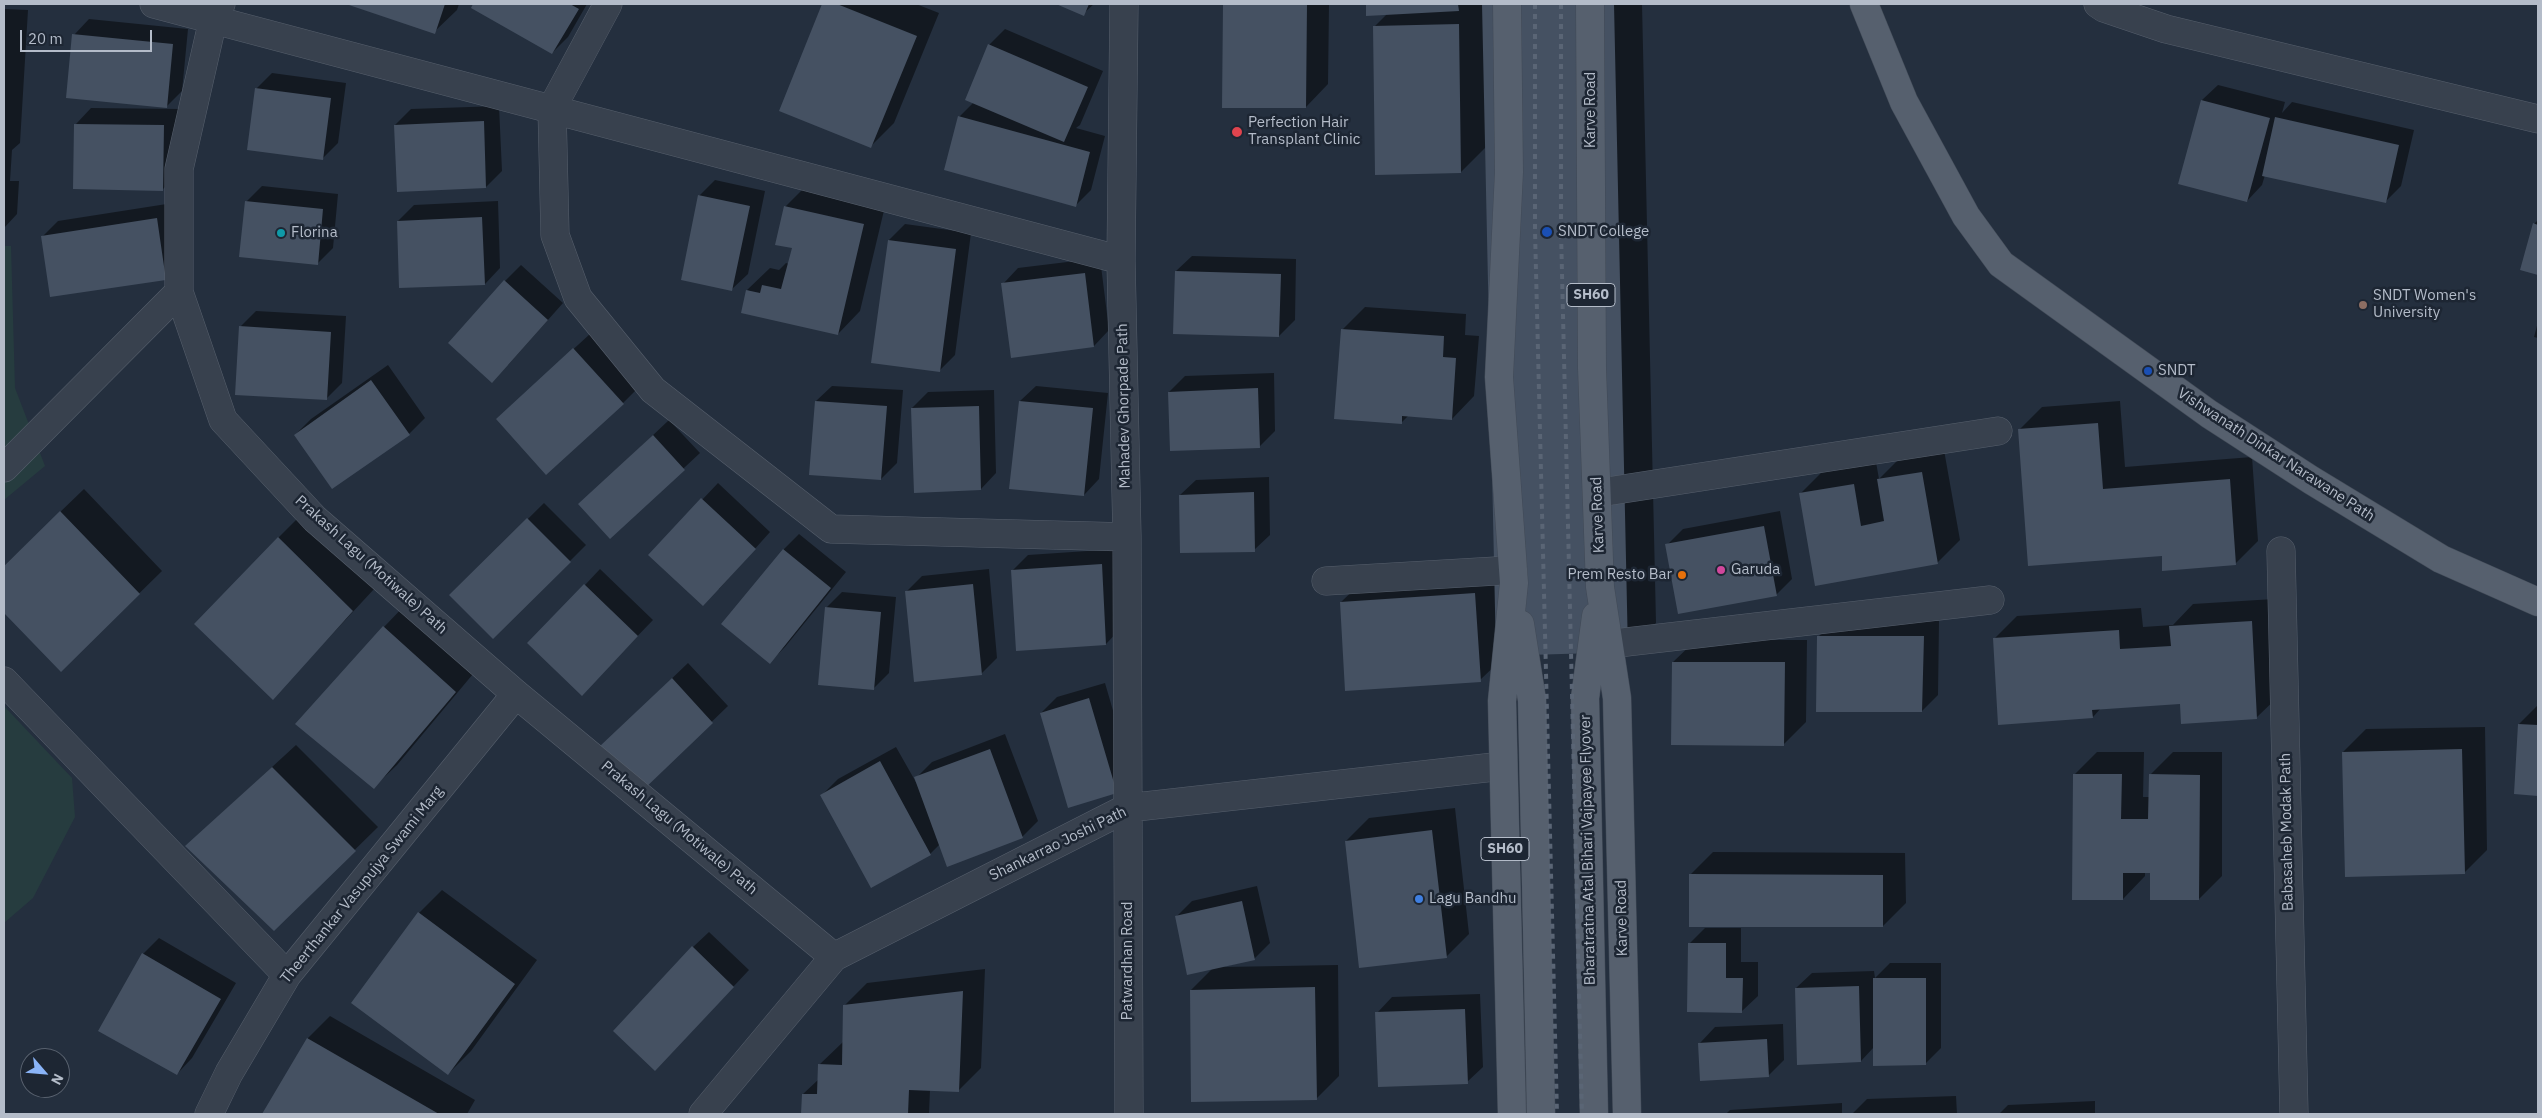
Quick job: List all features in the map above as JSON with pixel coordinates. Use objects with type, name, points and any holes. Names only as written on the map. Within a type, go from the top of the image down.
[{"type":"main road","name":"SH60","points":[[1507,4],[1509,172],[1499,378],[1513,577],[1502,701],[1512,1114]]},
{"type":"main road","name":"Karve Road","points":[[1590,4],[1592,368],[1600,587],[1617,698],[1627,1114]]},
{"type":"main road","name":"Vishwanath Dinkar Narawane Path","points":[[1864,4],[1904,102],[1966,216],[2001,264],[2209,414],[2311,480],[2441,559],[2538,602]]},
{"type":"main road","points":[[1513,577],[1532,700],[1541,1114]]},
{"type":"main road","name":"Bharatratna Atal Bihari Vajpayee Flyover","points":[[1594,1114],[1584,698],[1600,587]]},
{"type":"street","points":[[154,4],[217,12],[552,108],[1121,260]]},
{"type":"street","points":[[608,4],[552,108],[555,235],[578,298],[653,390],[831,529],[1127,537]]},
{"type":"street","name":"Mahadev Ghorpade Path","points":[[1124,4],[1121,260],[1127,537],[1127,808]]},
{"type":"street","points":[[2098,4],[2104,8],[2166,29],[2538,119]]},
{"type":"street","name":"Prakash Lagu (Motiwale) Path","points":[[217,12],[179,168],[179,292],[223,420],[314,519],[516,694],[834,957]]},
{"type":"street","points":[[4,468],[179,292]]},
{"type":"street","points":[[1597,493],[1998,431]]},
{"type":"street","name":"Babasaheb Modak Path","points":[[2281,551],[2294,1114]]},
{"type":"street","points":[[1326,581],[1513,577]]},
{"type":"street","points":[[1609,644],[1990,600]]},
{"type":"street","points":[[4,682],[287,974]]},
{"type":"street","name":"Theerthankar Vasupujya Swami Marg","points":[[210,1114],[230,1073],[287,974],[516,694]]},
{"type":"street","name":"Shankarrao Joshi Path","points":[[702,1114],[834,957],[1127,808],[1504,766]]},
{"type":"street","name":"Patwardhan Road","points":[[1127,808],[1129,1114]]},
{"type":"green space","points":[[4,246],[11,246],[15,388],[45,466],[4,500]]},
{"type":"green space","points":[[4,706],[72,778],[75,817],[33,898],[4,923]]},
{"type":"building","points":[[346,4],[445,4],[435,34]]},
{"type":"building","points":[[473,4],[570,4],[579,9],[552,54],[471,8]]},
{"type":"building","points":[[822,4],[837,4],[917,36],[871,148],[779,111]]},
{"type":"building","points":[[1056,4],[1089,4],[1084,16]]},
{"type":"building","points":[[1223,4],[1307,4],[1306,108],[1222,108]]},
{"type":"building","points":[[1366,4],[1458,4],[1459,11],[1366,16]]},
{"type":"building","name":"SNDT College","points":[[1482,4],[1614,4],[1628,652],[1496,656]]},
{"type":"building","points":[[1459,24],[1461,173],[1375,175],[1373,26]]},
{"type":"building","points":[[72,34],[173,44],[167,108],[66,98]]},
{"type":"building","points":[[988,44],[1088,87],[1064,142],[965,100]]},
{"type":"building","points":[[255,88],[331,98],[323,160],[247,150]]},
{"type":"building","points":[[2201,100],[2270,118],[2247,202],[2178,184]]},
{"type":"building","points":[[958,116],[1090,152],[1076,207],[944,170]]},
{"type":"building","points":[[2275,117],[2399,145],[2386,203],[2262,176]]},
{"type":"building","points":[[484,121],[486,188],[397,192],[394,125]]},
{"type":"building","points":[[74,124],[164,125],[163,191],[73,189]]},
{"type":"building","points":[[698,195],[750,206],[732,291],[681,280]]},
{"type":"building","name":"Florina","points":[[245,201],[323,209],[318,265],[239,257]]},
{"type":"building","points":[[784,206],[864,224],[838,335],[741,313],[746,290],[760,293],[762,285],[781,289],[792,248],[775,245]]},
{"type":"building","points":[[482,217],[485,285],[399,288],[397,221]]},
{"type":"building","points":[[157,218],[166,280],[50,297],[41,236]]},
{"type":"building","points":[[2533,223],[2538,225],[2538,275],[2520,270]]},
{"type":"building","points":[[888,240],[956,249],[940,372],[871,363]]},
{"type":"building","points":[[1175,271],[1281,274],[1279,337],[1173,334]]},
{"type":"building","points":[[1085,273],[1094,347],[1011,358],[1001,283]]},
{"type":"building","points":[[504,280],[548,320],[492,383],[448,343]]},
{"type":"building","points":[[239,326],[331,332],[327,400],[235,395]]},
{"type":"building","points":[[1341,329],[1444,336],[1443,357],[1456,358],[1452,420],[1402,416],[1402,424],[1334,419]]},
{"type":"building","points":[[573,348],[624,404],[546,475],[496,419]]},
{"type":"building","points":[[371,380],[410,435],[332,489],[294,435]]},
{"type":"building","points":[[1258,388],[1260,448],[1170,451],[1168,392]]},
{"type":"building","points":[[815,401],[887,406],[881,480],[809,475]]},
{"type":"building","points":[[1019,401],[1093,408],[1084,496],[1009,489]]},
{"type":"building","points":[[979,406],[981,490],[914,493],[911,408]]},
{"type":"building","points":[[2098,423],[2103,489],[2230,479],[2236,565],[2162,571],[2162,556],[2028,566],[2018,429]]},
{"type":"building","points":[[653,435],[685,470],[610,539],[578,504]]},
{"type":"building","points":[[1922,472],[1938,564],[1815,586],[1799,493],[1854,484],[1861,526],[1884,521],[1877,479]]},
{"type":"building","points":[[1254,492],[1255,552],[1180,553],[1179,495]]},
{"type":"building","points":[[701,498],[756,549],[703,606],[648,555]]},
{"type":"building","points":[[60,511],[140,594],[61,672],[4,613],[4,566]]},
{"type":"building","points":[[527,518],[571,562],[493,639],[449,595]]},
{"type":"building","name":"Garuda","points":[[1764,526],[1777,596],[1678,614],[1665,544]]},
{"type":"building","points":[[278,537],[353,611],[273,700],[194,624]]},
{"type":"building","points":[[783,549],[831,588],[770,664],[721,624]]},
{"type":"building","points":[[1102,564],[1106,645],[1016,651],[1011,570]]},
{"type":"building","points":[[584,584],[638,636],[582,696],[527,643]]},
{"type":"building","points":[[973,584],[982,675],[914,682],[905,591]]},
{"type":"building","points":[[1475,593],[1481,682],[1345,691],[1340,602]]},
{"type":"building","points":[[825,607],[881,612],[874,690],[818,685]]},
{"type":"building","points":[[2252,621],[2257,719],[2181,724],[2180,704],[2092,710],[2093,718],[1998,725],[1993,638],[2119,630],[2120,649],[2171,646],[2169,626]]},
{"type":"building","points":[[383,626],[456,692],[374,789],[295,724]]},
{"type":"building","points":[[1817,636],[1924,636],[1922,712],[1816,712]]},
{"type":"building","points":[[1672,662],[1785,662],[1784,746],[1671,745]]},
{"type":"building","points":[[672,678],[713,723],[641,792],[599,747]]},
{"type":"building","points":[[1089,698],[1117,793],[1068,808],[1040,713]]},
{"type":"building","points":[[2518,724],[2538,725],[2538,796],[2514,794]]},
{"type":"building","points":[[990,749],[1023,838],[947,867],[914,777]]},
{"type":"building","points":[[2462,749],[2465,874],[2345,877],[2342,752]]},
{"type":"building","points":[[880,761],[931,855],[871,888],[820,795]]},
{"type":"building","points":[[272,767],[356,851],[274,931],[185,846]]},
{"type":"building","points":[[2073,774],[2122,774],[2121,819],[2148,819],[2149,774],[2200,775],[2199,900],[2150,900],[2150,873],[2123,873],[2123,900],[2072,900]]},
{"type":"building","points":[[1432,830],[1447,958],[1359,968],[1345,841]]},
{"type":"building","points":[[1689,874],[1883,875],[1883,927],[1689,927]]},
{"type":"building","points":[[1242,901],[1255,960],[1187,975],[1175,916]]},
{"type":"building","points":[[418,912],[515,984],[448,1075],[351,1003]]},
{"type":"building","points":[[1688,943],[1726,943],[1726,978],[1743,978],[1742,1013],[1687,1012]]},
{"type":"building","points":[[692,946],[734,987],[655,1071],[613,1031]]},
{"type":"building","points":[[142,953],[221,999],[177,1075],[98,1031]]},
{"type":"building","points":[[1873,978],[1926,978],[1926,1065],[1873,1066]]},
{"type":"building","points":[[1859,986],[1861,1062],[1797,1065],[1795,988]]},
{"type":"building","points":[[1315,987],[1317,1100],[1191,1102],[1190,990]]},
{"type":"building","points":[[963,991],[959,1092],[909,1090],[908,1114],[801,1114],[802,1094],[817,1094],[818,1064],[842,1065],[843,1005]]},
{"type":"building","points":[[1465,1009],[1468,1084],[1378,1087],[1375,1012]]},
{"type":"building","points":[[307,1038],[439,1114],[262,1114]]},
{"type":"building","points":[[1767,1039],[1769,1077],[1700,1081],[1698,1043]]},
{"type":"railway","points":[[1535,4],[1535,231],[1557,1114]]},
{"type":"railway","points":[[1561,4],[1561,231],[1582,1114]]},
{"type":"place","name":"Perfection Hair Transplant Clinic","points":[[1237,132]]},
{"type":"place","name":"SNDT College","points":[[1547,232]]},
{"type":"place","name":"Florina","points":[[281,233]]},
{"type":"place","name":"SNDT Women's University","points":[[2363,305]]},
{"type":"place","name":"SNDT","points":[[2148,371]]},
{"type":"place","name":"Garuda","points":[[1721,570]]},
{"type":"place","name":"Prem Resto Bar","points":[[1682,575]]},
{"type":"place","name":"Lagu Bandhu","points":[[1419,899]]}]
